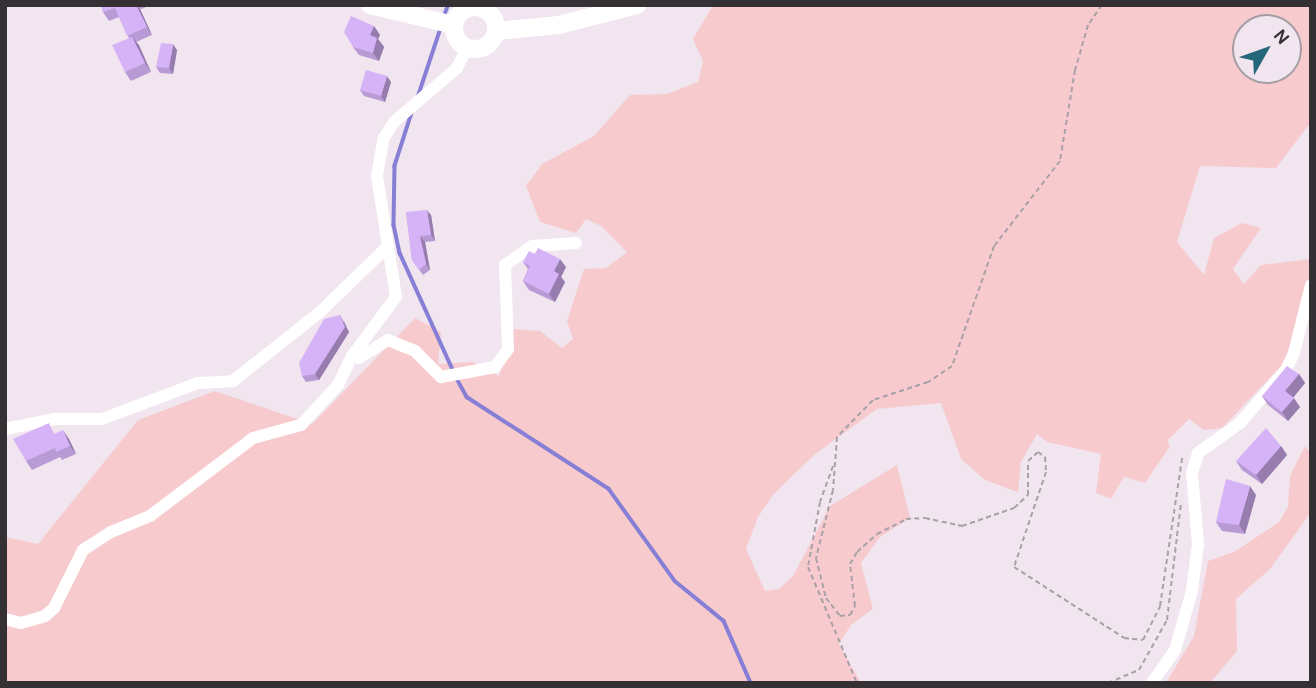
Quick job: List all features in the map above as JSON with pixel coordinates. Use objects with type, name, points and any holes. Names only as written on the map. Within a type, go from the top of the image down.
[{"type":"main road","points":[[369,5],[445,25],[467,48],[486,47],[496,31],[494,19],[480,6],[460,13],[445,25]]},
{"type":"main road","points":[[496,31],[559,25],[638,5]]},
{"type":"street","points":[[5,619],[21,622],[45,616],[54,608],[73,563],[89,545],[150,516],[253,438],[300,425],[338,386],[352,356],[397,297],[377,176],[380,150],[394,122],[457,68],[467,48]]},
{"type":"street","points":[[352,356],[359,358],[388,340],[415,351],[430,370],[453,376],[495,367],[503,360],[508,349],[503,273],[514,255],[532,246],[576,243]]},
{"type":"street","points":[[5,429],[55,419],[102,419],[198,383],[233,381],[320,312],[388,246]]},
{"type":"street","points":[[1152,683],[1175,650],[1192,591],[1199,544],[1192,453],[1241,424],[1286,370],[1311,285]]},
{"type":"path","points":[[857,683],[808,567],[820,502],[841,430],[863,407],[887,393],[940,377],[951,366],[994,246],[1060,161],[1075,70],[1088,24],[1102,5]]},
{"type":"path","points":[[834,461],[833,490],[816,558],[826,598],[840,616],[850,615],[855,606],[850,565],[867,541],[906,519],[925,518],[961,526],[1014,508],[1028,495],[1028,461],[1038,452],[1045,457],[1046,472],[1014,567],[1124,638],[1139,642],[1151,630],[1160,606],[1177,472],[1192,453]]},
{"type":"path","points":[[1108,683],[1139,670],[1167,620],[1183,478],[1188,457],[1192,453]]},
{"type":"shaded area","points":[[713,5],[1311,5],[1311,122],[1276,168],[1200,166],[1177,242],[1204,275],[1214,238],[1242,223],[1261,228],[1233,269],[1244,284],[1261,265],[1311,259],[1311,305],[1302,344],[1222,428],[1204,430],[1189,419],[1167,441],[1170,446],[1145,483],[1124,477],[1111,499],[1096,493],[1101,454],[1047,442],[1037,434],[1021,462],[1018,492],[985,480],[961,459],[941,403],[877,409],[814,455],[773,495],[758,517],[746,549],[765,591],[779,589],[793,576],[830,506],[897,465],[910,518],[880,537],[861,563],[873,609],[851,625],[839,644],[861,683],[5,683],[5,537],[38,544],[138,420],[215,391],[312,424],[415,318],[441,332],[438,364],[473,362],[499,376],[514,329],[540,331],[562,348],[573,339],[567,321],[584,269],[606,268],[627,252],[601,226],[586,219],[576,233],[540,222],[526,186],[542,164],[594,136],[630,95],[667,94],[698,82],[703,61],[693,39]]},
{"type":"shaded area","points":[[1305,446],[1311,454],[1311,512],[1270,569],[1236,599],[1237,651],[1210,683],[1166,683],[1194,636],[1208,561],[1234,552],[1279,522],[1288,507],[1290,476]]},
{"type":"building","points":[[101,5],[136,5],[147,27],[127,36],[115,8],[103,12]]},
{"type":"building","points":[[351,16],[374,26],[370,35],[377,38],[373,53],[353,47],[344,32]]},
{"type":"building","points":[[132,37],[145,63],[125,72],[112,45]]},
{"type":"building","points":[[161,43],[173,44],[169,68],[156,67]]},
{"type":"building","points":[[366,70],[387,76],[381,96],[360,90]]},
{"type":"building","points":[[427,210],[431,235],[420,236],[426,264],[419,270],[412,260],[406,212]]},
{"type":"building","points":[[538,248],[560,259],[554,271],[559,274],[549,294],[523,281],[530,266],[523,262],[529,251],[535,254]]},
{"type":"building","points":[[340,315],[345,327],[315,374],[302,376],[299,363],[324,319]]},
{"type":"building","points":[[1287,366],[1299,374],[1285,391],[1294,398],[1282,412],[1262,396]]},
{"type":"building","points":[[49,423],[54,434],[63,430],[70,446],[56,452],[55,448],[26,461],[13,439]]},
{"type":"building","points":[[1266,428],[1281,446],[1256,475],[1236,461]]},
{"type":"building","points":[[1226,479],[1250,486],[1239,525],[1216,522]]},
{"type":"waterway","points":[[444,16],[448,5]]},
{"type":"waterway","points":[[418,96],[441,27]]},
{"type":"waterway","points":[[412,113],[395,166],[394,225],[400,253],[453,370]]},
{"type":"waterway","points":[[456,377],[467,397],[609,489],[675,581],[724,621],[751,683]]}]
